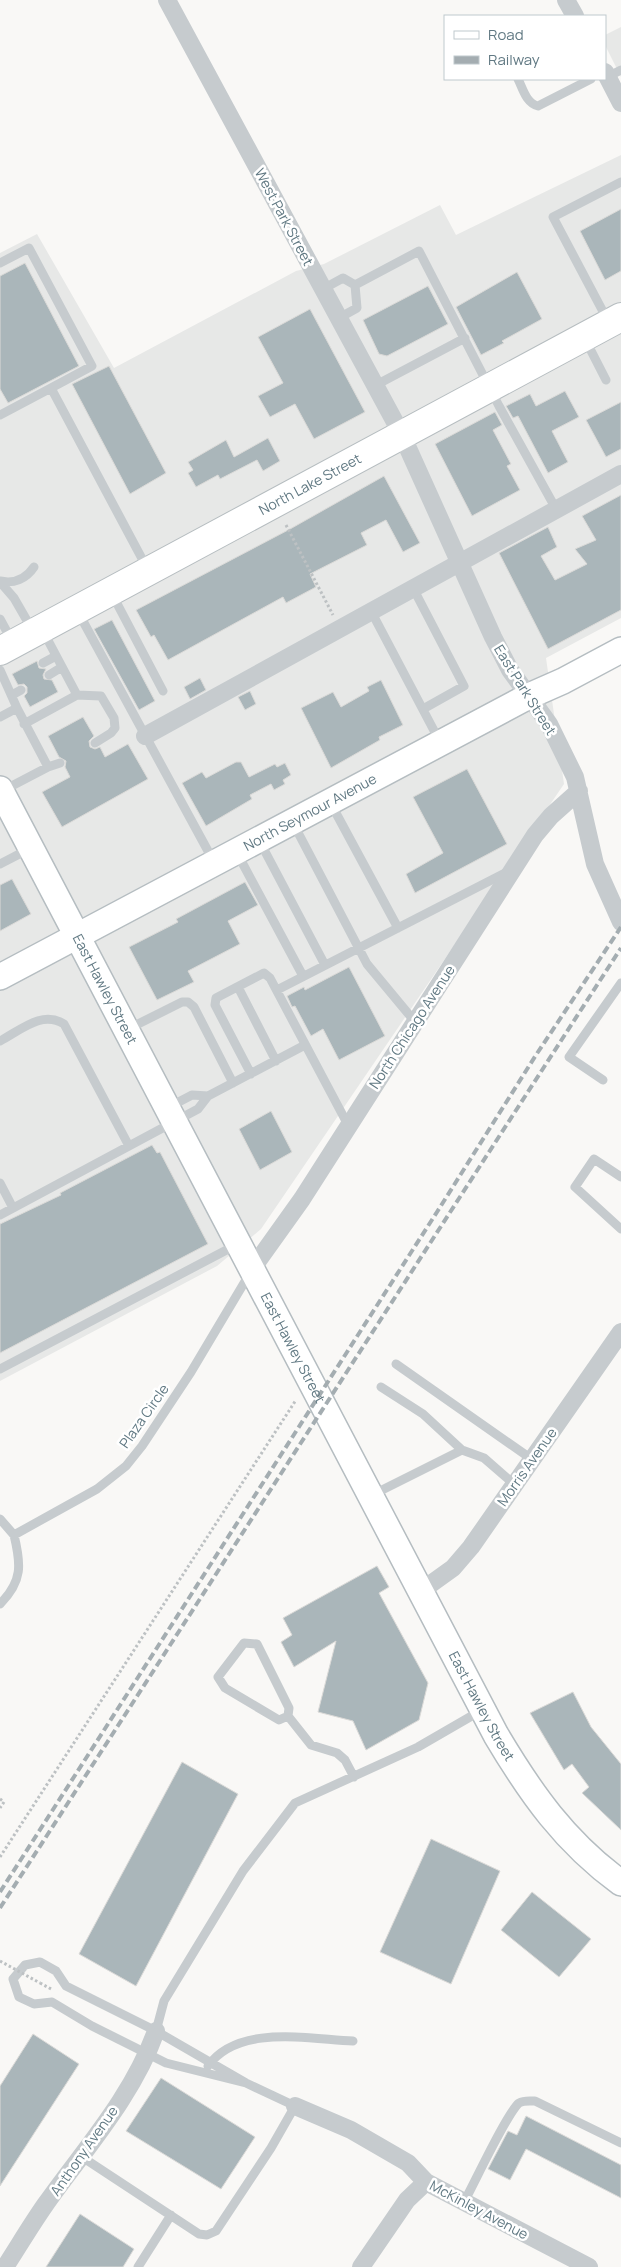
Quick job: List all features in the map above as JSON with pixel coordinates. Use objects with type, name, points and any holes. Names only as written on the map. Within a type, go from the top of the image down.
[{"type":"main road","name":"North Lake Street","points":[[22,639],[584,337],[617,322]]},
{"type":"street","name":"West Park Street","points":[[167,0],[402,434]]},
{"type":"street","points":[[566,0],[574,15]]},
{"type":"street","points":[[606,74],[621,103]]},
{"type":"street","name":"East Park Street","points":[[402,434],[493,637],[510,670],[548,724],[574,777],[579,791],[594,864],[621,922]]},
{"type":"street","points":[[145,736],[621,474]]},
{"type":"street","name":"North Seymour Avenue","points":[[0,977],[225,856],[293,822],[529,696],[563,681],[621,650]]},
{"type":"street","name":"North Chicago Avenue","points":[[252,1269],[302,1199],[348,1125],[546,822],[579,791]]},
{"type":"street","name":"East Hawley Street","points":[[2,798],[31,848],[127,1030],[482,1710],[527,1786],[545,1810],[567,1835],[621,1883]]},
{"type":"street","name":"Morris Avenue","points":[[421,1591],[453,1568],[471,1547],[621,1332]]},
{"type":"street","name":"Anthony Avenue","points":[[5,2267],[45,2206],[82,2157],[147,2055],[156,2031]]},
{"type":"street","name":"McKinley Avenue","points":[[295,2106],[317,2114],[368,2140],[408,2163],[426,2182],[589,2267]]},
{"type":"street","points":[[361,2267],[407,2200],[426,2182]]},
{"type":"lane","points":[[518,80],[528,99],[538,106],[593,80]]},
{"type":"lane","points":[[617,322],[554,217],[621,182]]},
{"type":"lane","points":[[0,264],[29,248],[92,366],[0,415]]},
{"type":"lane","points":[[355,286],[419,251],[489,388],[556,509]]},
{"type":"lane","points":[[324,289],[343,278],[355,286]]},
{"type":"lane","points":[[339,318],[357,308],[355,286]]},
{"type":"lane","points":[[584,337],[606,380]]},
{"type":"lane","points":[[376,386],[465,338]]},
{"type":"lane","points":[[52,388],[148,571]]},
{"type":"lane","points":[[0,581],[10,583],[18,581],[29,574],[34,567]]},
{"type":"lane","points":[[0,581],[14,598],[22,639]]},
{"type":"lane","points":[[413,588],[464,686],[423,709]]},
{"type":"lane","points":[[110,591],[163,690]]},
{"type":"lane","points":[[76,610],[145,736],[303,976]]},
{"type":"lane","points":[[371,611],[441,744]]},
{"type":"lane","points":[[0,619],[22,639],[56,656],[76,695]]},
{"type":"lane","points":[[43,663],[56,656]]},
{"type":"lane","points":[[49,675],[62,667]]},
{"type":"lane","points":[[0,670],[10,680],[12,695],[17,708],[48,767]]},
{"type":"lane","points":[[12,695],[21,690]]},
{"type":"lane","points":[[24,724],[76,695],[101,696],[114,718],[115,728],[111,733],[95,743]]},
{"type":"lane","points":[[0,717],[17,708]]},
{"type":"lane","points":[[2,798],[48,767],[60,763]]},
{"type":"lane","points":[[330,802],[398,928]]},
{"type":"lane","points":[[293,822],[367,964],[416,1023]]},
{"type":"lane","points":[[259,839],[325,965]]},
{"type":"lane","points":[[0,864],[31,848]]},
{"type":"lane","points":[[277,990],[514,869]]},
{"type":"lane","points":[[251,1074],[215,1005],[216,998],[264,973],[270,978],[277,990],[348,1125]]},
{"type":"lane","points":[[603,1080],[569,1057],[621,984]]},
{"type":"lane","points":[[238,987],[276,1061]]},
{"type":"lane","points":[[127,1030],[182,1002],[188,1002],[194,1007],[233,1083]]},
{"type":"lane","points":[[0,1041],[44,1017],[55,1018],[64,1024],[129,1146]]},
{"type":"lane","points":[[171,1115],[198,1109],[208,1096],[306,1045]]},
{"type":"lane","points":[[0,1215],[129,1146],[171,1115],[192,1095],[208,1096]]},
{"type":"lane","points":[[621,1178],[594,1159],[575,1187],[621,1229]]},
{"type":"lane","points":[[0,1183],[13,1208]]},
{"type":"lane","points":[[0,1369],[238,1243]]},
{"type":"lane","name":"Plaza Circle","points":[[14,1535],[97,1489],[126,1466],[142,1446],[191,1372],[252,1269]]},
{"type":"lane","points":[[396,1364],[533,1460]]},
{"type":"lane","points":[[381,1387],[423,1414],[462,1450],[484,1458],[515,1485]]},
{"type":"lane","points":[[371,1495],[462,1450]]},
{"type":"lane","points":[[0,1519],[14,1535],[20,1559],[18,1577],[9,1595],[0,1604]]},
{"type":"lane","points":[[288,1716],[279,1720],[225,1688],[218,1677],[244,1643],[257,1644],[289,1708],[288,1716],[311,1744],[337,1753],[345,1760],[354,1777]]},
{"type":"lane","points":[[156,2031],[164,2001],[243,1871],[295,1803],[418,1746],[482,1710]]},
{"type":"lane","points":[[82,2157],[199,2234],[208,2235],[216,2231],[271,2148],[295,2106],[246,2084],[156,2031],[66,1986],[56,1972],[40,1962],[24,1965],[13,1979],[19,1997],[34,2004],[52,2002],[147,2055],[166,2063],[246,2084]]},
{"type":"lane","points":[[204,2072],[228,2047],[263,2037],[353,2042]]},
{"type":"lane","points":[[464,2202],[507,2121],[519,2104],[526,2101],[535,2101],[621,2143]]},
{"type":"lane","points":[[138,2267],[171,2215]]},
{"type":"path","points":[[286,525],[340,628]]},
{"type":"path","points":[[0,1857],[296,1400]]},
{"type":"path","points":[[0,1799],[4,1802],[0,1808]]},
{"type":"path","points":[[0,1961],[40,1983]]},
{"type":"shaded area","points":[[621,27],[621,77],[606,47],[606,34]]},
{"type":"shaded area","points":[[621,155],[621,618],[546,658],[564,784],[261,1229],[217,1266],[0,1381],[0,253],[37,234],[114,368],[296,271],[324,264],[440,205],[456,235]]},
{"type":"building","points":[[621,209],[621,271],[605,280],[580,231]]},
{"type":"building","points":[[25,263],[79,366],[8,403],[0,389],[0,276]]},
{"type":"building","points":[[517,272],[542,319],[481,355],[456,307]]},
{"type":"building","points":[[428,286],[448,324],[387,356],[379,354],[363,320]]},
{"type":"building","points":[[310,309],[365,412],[314,439],[295,404],[270,417],[258,396],[283,383],[258,337]]},
{"type":"building","points":[[109,366],[166,473],[130,494],[72,384]]},
{"type":"building","points":[[565,391],[579,417],[552,431],[568,462],[548,473],[518,416],[513,418],[506,406],[530,394],[536,406]]},
{"type":"building","points":[[621,402],[621,449],[606,457],[586,420]]},
{"type":"building","points":[[495,412],[502,425],[493,430],[511,464],[507,466],[520,490],[472,516],[435,444]]},
{"type":"building","points":[[268,438],[280,461],[263,471],[257,460],[220,479],[218,475],[196,487],[188,473],[193,470],[188,462],[226,440],[234,457]]},
{"type":"building","points":[[384,476],[420,543],[403,552],[386,520],[361,533],[367,545],[310,574],[316,587],[286,603],[283,597],[168,660],[154,635],[151,637],[136,610],[290,529]]},
{"type":"building","points":[[621,495],[621,610],[548,649],[499,553],[548,527],[557,547],[541,556],[555,580],[587,564],[575,549],[596,540],[582,516]]},
{"type":"building","points":[[112,620],[155,701],[139,710],[94,629]]},
{"type":"building","points":[[37,661],[39,668],[46,669],[43,675],[44,679],[52,680],[58,692],[30,707],[24,696],[27,693],[27,687],[24,684],[18,685],[12,674]]},
{"type":"building","points":[[200,678],[206,690],[190,699],[184,687]]},
{"type":"building","points":[[381,680],[403,725],[379,737],[380,740],[331,768],[301,708],[333,692],[341,707],[369,691],[367,687]]},
{"type":"building","points":[[250,691],[256,704],[245,710],[238,697]]},
{"type":"building","points":[[83,717],[94,736],[89,741],[90,747],[95,749],[100,747],[105,757],[128,744],[148,779],[62,827],[42,792],[70,777],[65,767],[66,761],[59,757],[48,736]]},
{"type":"building","points":[[236,762],[241,762],[249,777],[275,764],[277,767],[285,763],[291,775],[283,780],[285,784],[274,790],[271,784],[250,795],[252,799],[206,826],[182,783],[202,772],[206,778]]},
{"type":"building","points":[[467,769],[507,844],[415,893],[406,874],[443,853],[413,797]]},
{"type":"building","points":[[12,879],[31,914],[0,931],[0,885]]},
{"type":"building","points":[[245,882],[258,905],[228,921],[240,944],[188,971],[194,982],[157,1000],[129,947],[178,922],[176,919]]},
{"type":"building","points":[[349,967],[385,1036],[339,1060],[323,1029],[311,1036],[295,1006],[292,1007],[287,996],[304,987],[305,990]]},
{"type":"building","points":[[271,1111],[292,1152],[260,1170],[239,1129]]},
{"type":"building","points":[[152,1145],[157,1153],[160,1152],[208,1244],[0,1353],[0,1224],[61,1195],[60,1193]]},
{"type":"building","points":[[377,1566],[389,1587],[379,1593],[428,1683],[419,1720],[366,1750],[353,1721],[318,1712],[336,1641],[294,1667],[281,1642],[292,1635],[283,1618]]},
{"type":"building","points":[[573,1692],[591,1727],[621,1764],[621,1830],[582,1793],[589,1787],[572,1764],[564,1770],[530,1713]]},
{"type":"building","points":[[182,1762],[238,1794],[136,1986],[79,1954]]},
{"type":"building","points":[[431,1839],[500,1871],[451,1984],[380,1952]]},
{"type":"building","points":[[532,1892],[591,1939],[559,1977],[501,1930]]},
{"type":"building","points":[[33,2034],[79,2064],[0,2186],[0,2086]]},
{"type":"building","points":[[161,2078],[255,2137],[221,2189],[126,2131]]},
{"type":"building","points":[[526,2116],[621,2165],[621,2198],[526,2149],[510,2180],[488,2169],[508,2131],[517,2135]]},
{"type":"building","points":[[80,2214],[134,2249],[123,2267],[46,2267]]},
{"type":"railway","points":[[0,1892],[536,1055],[621,927]]},
{"type":"railway","points":[[0,1908],[621,948]]}]
